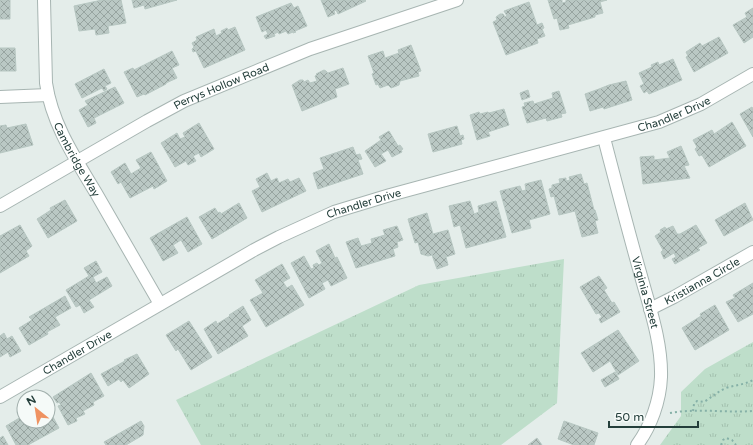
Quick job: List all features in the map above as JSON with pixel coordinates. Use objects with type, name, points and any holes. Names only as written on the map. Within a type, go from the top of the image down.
[{"type":"street","name":"Cambridge Way","points":[[44,0],[45,72],[48,96],[54,119],[160,304]]},
{"type":"street","name":"Perrys Hollow Road","points":[[0,206],[147,120],[202,93],[310,49],[457,0]]},
{"type":"street","name":"Chandler Drive","points":[[0,396],[279,237],[334,212],[390,194],[604,138],[658,122],[701,104],[753,74]]},
{"type":"street","points":[[0,97],[48,96]]},
{"type":"street","name":"Virginia Street","points":[[604,138],[650,309],[658,346],[661,378],[655,409],[649,425],[637,445]]},
{"type":"street","name":"Kristianna Circle","points":[[650,309],[753,252]]},
{"type":"path","points":[[693,411],[694,404],[697,401],[704,402],[714,394],[726,388],[746,384],[753,380]]},
{"type":"path","points":[[670,412],[753,411]]},
{"type":"path","points":[[721,445],[723,440],[726,438],[732,440],[736,445]]},
{"type":"green space","points":[[564,259],[557,403],[501,445],[201,445],[176,400],[419,285]]},
{"type":"green space","points":[[753,342],[753,445],[660,445],[681,416],[681,392],[705,369]]},
{"type":"building","points":[[0,0],[10,0],[10,19],[0,19]]},
{"type":"building","points":[[102,0],[121,0],[126,23],[108,26],[109,33],[96,35],[95,29],[79,31],[74,6]]},
{"type":"building","points":[[132,0],[177,0],[145,9],[144,5],[134,8]]},
{"type":"building","points":[[321,0],[366,1],[338,14],[336,10],[334,11],[335,14],[328,17]]},
{"type":"building","points":[[548,0],[562,0],[562,3],[566,2],[566,0],[607,0],[600,2],[603,13],[568,25],[569,28],[560,30],[557,18],[554,19]]},
{"type":"building","points":[[529,2],[537,25],[542,23],[544,28],[542,29],[545,36],[537,39],[538,43],[506,55],[493,22],[497,20],[496,17],[500,14],[503,14],[505,17],[507,16],[504,11]]},
{"type":"building","points":[[291,3],[294,8],[298,6],[307,26],[293,33],[288,34],[286,31],[279,34],[278,32],[274,34],[275,36],[266,39],[264,36],[268,34],[266,30],[262,32],[256,17]]},
{"type":"building","points":[[753,8],[753,37],[744,43],[733,25],[747,17],[745,13]]},
{"type":"building","points":[[235,27],[245,50],[204,68],[196,51],[193,52],[192,49],[194,47],[192,43],[197,40],[196,37],[214,29],[216,36],[227,28],[228,30]]},
{"type":"building","points":[[719,37],[728,53],[694,72],[686,57],[688,56],[686,52],[700,43],[702,46]]},
{"type":"building","points":[[411,45],[421,71],[418,72],[419,76],[400,81],[399,85],[391,88],[388,85],[380,88],[378,84],[376,85],[372,74],[374,73],[368,56],[383,51],[385,58],[399,53],[398,50]]},
{"type":"building","points":[[0,48],[15,48],[16,71],[0,71]]},
{"type":"building","points":[[172,51],[179,65],[172,68],[177,78],[145,95],[144,94],[137,97],[124,72],[133,68],[134,70]]},
{"type":"building","points":[[673,59],[682,80],[649,94],[647,91],[644,93],[640,86],[644,84],[639,73],[652,67],[651,65],[658,62],[659,65]]},
{"type":"building","points":[[343,68],[349,84],[335,89],[337,97],[302,111],[292,85],[300,80],[303,80],[304,82],[308,80],[310,83],[317,81],[315,76],[317,75],[316,74],[324,70],[328,73]]},
{"type":"building","points":[[104,69],[111,83],[105,86],[107,89],[104,91],[102,88],[82,98],[75,84]]},
{"type":"building","points":[[626,81],[632,100],[604,109],[603,107],[590,111],[585,94],[609,85]]},
{"type":"building","points":[[115,87],[124,103],[94,118],[96,123],[88,127],[79,110],[88,105],[85,101]]},
{"type":"building","points":[[528,90],[530,97],[522,100],[520,93]]},
{"type":"building","points":[[559,91],[566,113],[561,114],[562,117],[547,121],[546,118],[527,123],[522,107],[525,106],[524,103],[533,101],[534,104],[553,98],[552,93]]},
{"type":"building","points":[[752,107],[753,109],[753,137],[740,114]]},
{"type":"building","points":[[504,109],[509,125],[488,132],[490,136],[477,140],[470,115],[479,112],[480,114],[489,113]]},
{"type":"building","points":[[732,122],[746,146],[709,167],[702,155],[699,156],[695,149],[697,147],[693,140],[712,130],[714,134]]},
{"type":"building","points":[[199,123],[214,149],[201,157],[199,153],[193,156],[196,161],[188,165],[186,161],[175,167],[161,143],[177,133],[180,139],[185,137],[183,133]]},
{"type":"building","points":[[26,124],[33,145],[0,153],[0,126],[6,125],[7,128]]},
{"type":"building","points":[[457,126],[460,136],[463,135],[464,139],[461,140],[462,144],[433,152],[428,134]]},
{"type":"building","points":[[389,131],[398,146],[400,145],[403,149],[401,150],[402,152],[392,157],[388,150],[381,154],[386,161],[375,167],[365,151],[381,140],[379,137]]},
{"type":"building","points":[[681,146],[689,165],[684,166],[690,178],[643,184],[640,157],[654,156],[654,160],[670,158],[667,152]]},
{"type":"building","points":[[353,147],[356,155],[360,154],[362,159],[358,160],[363,174],[318,189],[313,173],[324,169],[320,158]]},
{"type":"building","points":[[151,152],[167,181],[154,189],[153,186],[130,198],[121,182],[118,184],[111,172],[125,163],[131,174],[141,168],[136,160]]},
{"type":"building","points":[[267,173],[271,181],[277,178],[279,183],[288,179],[290,182],[299,178],[306,191],[262,212],[252,191],[260,187],[256,179]]},
{"type":"building","points":[[581,174],[584,184],[587,183],[598,220],[595,221],[598,233],[582,237],[575,211],[559,215],[554,196],[551,197],[549,189],[552,188],[552,185],[560,183],[559,179],[566,178],[566,181],[570,180],[569,177]]},
{"type":"building","points":[[541,180],[550,214],[529,220],[531,228],[512,233],[500,191],[520,186],[522,191],[526,190],[525,184]]},
{"type":"building","points":[[65,200],[77,221],[48,238],[37,219],[51,210],[50,208]]},
{"type":"building","points":[[470,201],[474,214],[479,212],[478,206],[496,201],[506,237],[466,248],[460,225],[454,227],[449,206]]},
{"type":"building","points":[[239,203],[247,218],[212,239],[199,217],[215,208],[218,213],[220,212],[221,214]]},
{"type":"building","points":[[745,203],[753,220],[724,236],[715,220]]},
{"type":"building","points":[[427,213],[433,234],[448,230],[455,254],[446,257],[448,265],[437,269],[432,255],[428,256],[421,254],[418,242],[415,243],[408,219]]},
{"type":"building","points":[[187,217],[202,244],[188,252],[181,240],[173,245],[178,253],[163,261],[150,238]]},
{"type":"building","points":[[20,225],[32,246],[26,251],[29,256],[0,273],[0,236]]},
{"type":"building","points":[[696,225],[707,243],[698,248],[700,250],[675,264],[672,259],[676,257],[674,253],[664,259],[661,252],[663,250],[655,236],[661,232],[660,230],[665,227],[666,229],[673,226],[677,234],[680,234]]},
{"type":"building","points":[[397,226],[403,240],[397,242],[398,247],[393,249],[395,256],[356,268],[346,242],[358,238],[361,246],[372,243],[371,239],[385,235],[383,230]]},
{"type":"building","points":[[329,244],[335,258],[337,257],[347,278],[331,286],[328,280],[322,283],[325,289],[309,298],[291,263],[304,256],[311,269],[314,268],[313,265],[317,263],[319,265],[322,263],[316,251]]},
{"type":"building","points":[[96,261],[102,272],[93,277],[96,283],[107,277],[112,286],[89,300],[94,307],[84,313],[80,305],[76,307],[66,290],[89,276],[84,268]]},
{"type":"building","points":[[282,264],[290,278],[283,282],[287,288],[292,285],[304,305],[266,327],[250,300],[263,293],[255,280]]},
{"type":"building","points":[[599,276],[607,288],[604,290],[620,312],[601,323],[599,319],[602,317],[599,313],[596,314],[580,287]]},
{"type":"building","points":[[753,283],[753,314],[738,322],[726,302],[735,298],[733,295]]},
{"type":"building","points":[[65,296],[71,308],[55,317],[60,325],[29,345],[19,328],[32,320],[29,317]]},
{"type":"building","points":[[715,305],[729,330],[695,350],[682,328]]},
{"type":"building","points":[[243,306],[251,320],[242,326],[248,336],[218,354],[204,329],[216,321],[217,324]]},
{"type":"building","points":[[189,321],[212,357],[191,370],[178,349],[176,351],[166,335]]},
{"type":"building","points":[[618,330],[639,361],[618,375],[610,361],[593,372],[581,353]]},
{"type":"building","points":[[4,333],[7,339],[12,336],[21,351],[10,357],[8,352],[0,357],[0,336]]},
{"type":"building","points":[[137,354],[149,374],[129,388],[123,380],[121,382],[119,379],[108,386],[101,374]]},
{"type":"building","points":[[615,372],[619,379],[605,387],[601,380]]},
{"type":"building","points":[[91,373],[104,396],[93,402],[94,405],[83,411],[85,414],[76,418],[77,421],[68,425],[58,406],[61,405],[59,402],[57,403],[56,402],[56,395]]},
{"type":"building","points":[[16,420],[16,429],[56,429],[56,423],[59,428],[28,445],[16,445],[6,426]]},
{"type":"building","points":[[141,421],[144,426],[143,435],[126,445],[106,445],[104,442]]},
{"type":"building","points":[[564,421],[598,433],[594,445],[574,445],[558,439]]},
{"type":"building","points":[[3,436],[8,445],[0,445],[0,438]]},
{"type":"building","points":[[537,438],[542,445],[528,445]]}]
